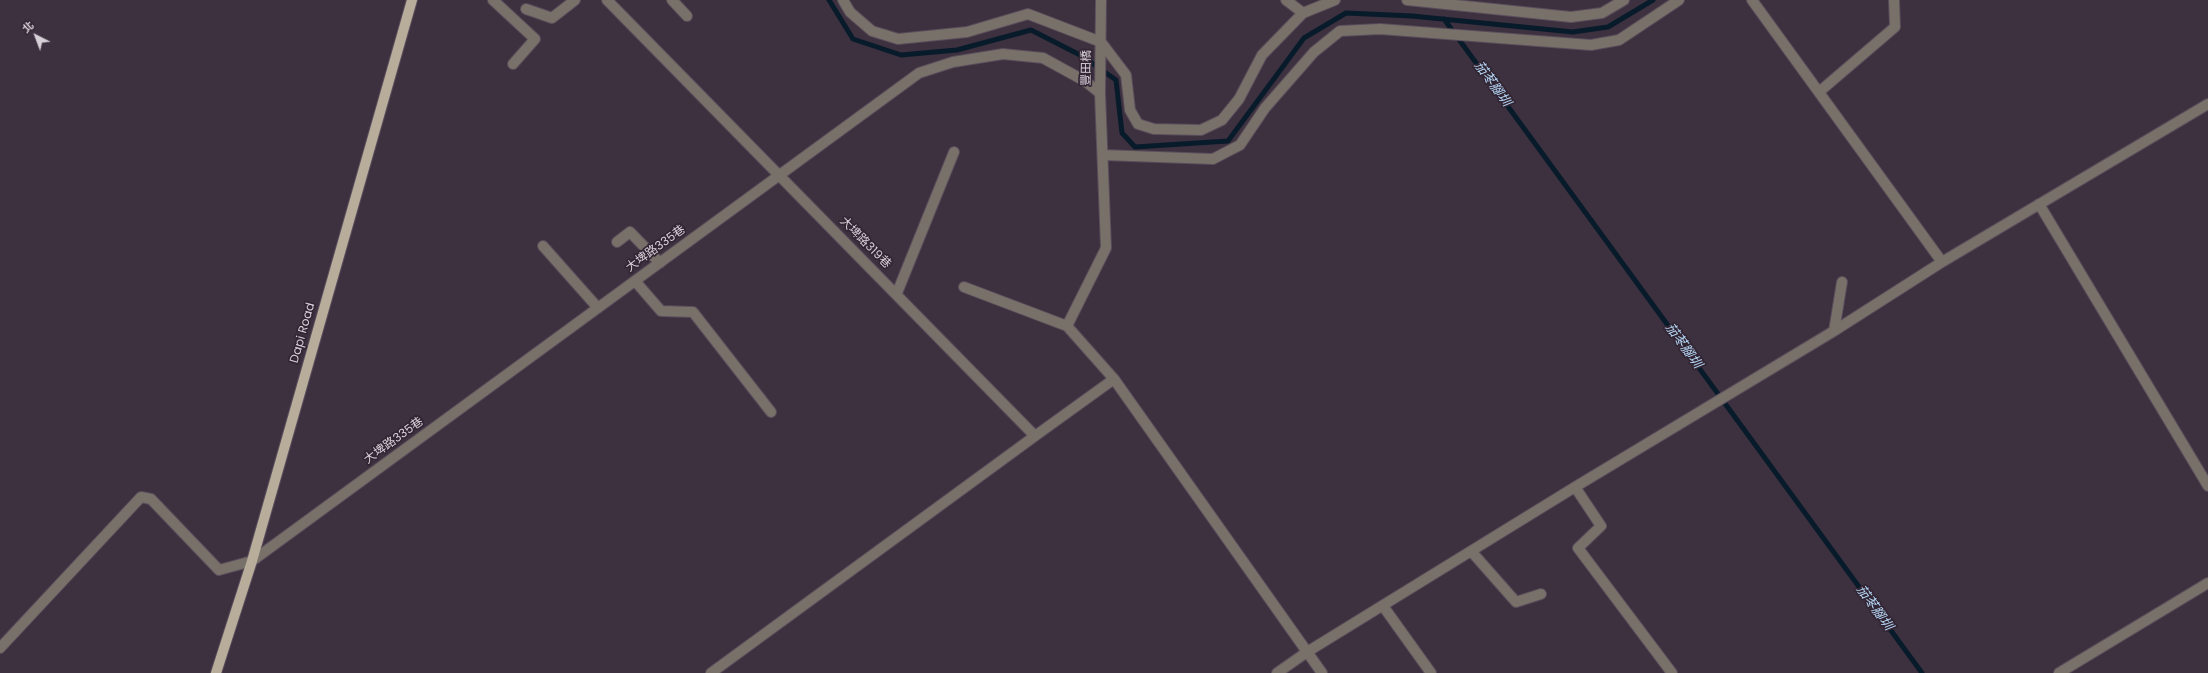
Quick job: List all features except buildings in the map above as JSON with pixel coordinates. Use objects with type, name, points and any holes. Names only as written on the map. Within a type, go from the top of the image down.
[{"type":"main road","name":"Dapi Road","points":[[216,673],[252,561],[412,0]]},
{"type":"street","points":[[493,0],[535,39],[513,64]]},
{"type":"street","points":[[526,9],[552,18],[575,0]]},
{"type":"street","points":[[672,0],[687,16]]},
{"type":"street","points":[[843,0],[850,12],[872,31],[898,39],[967,32],[1028,14],[1101,42],[1126,75],[1130,110],[1138,124],[1154,129],[1201,130],[1222,120],[1239,99],[1262,55],[1304,13],[1335,0]]},
{"type":"street","name":"豐田橋","points":[[1067,326],[1106,248],[1100,94],[1101,0]]},
{"type":"street","points":[[1286,0],[1304,13]]},
{"type":"street","points":[[1407,0],[1571,17],[1602,13],[1624,0]]},
{"type":"street","points":[[1103,155],[1213,159],[1240,145],[1266,108],[1314,52],[1340,31],[1380,29],[1591,45],[1619,40],[1679,0]]},
{"type":"street","points":[[1752,0],[1942,262]]},
{"type":"street","points":[[1819,92],[1895,26],[1894,0]]},
{"type":"street","name":"大埤路319巷","points":[[610,1],[779,176],[897,293],[1035,436]]},
{"type":"street","name":"大埤路335巷","points":[[252,561],[919,73],[953,62],[1003,54],[1043,58],[1085,80],[1100,94]]},
{"type":"street","points":[[1277,673],[1307,652],[1575,487],[1834,331],[1942,262],[2208,104]]},
{"type":"street","points":[[897,293],[954,152]]},
{"type":"street","points":[[2039,204],[2208,486]]},
{"type":"street","points":[[617,242],[630,232],[660,263]]},
{"type":"street","points":[[543,246],[598,308]]},
{"type":"street","points":[[635,280],[661,311],[693,312],[771,412]]},
{"type":"street","points":[[1834,331],[1842,282]]},
{"type":"street","points":[[964,287],[1067,326],[1114,379],[1322,673]]},
{"type":"street","points":[[711,673],[1114,379]]},
{"type":"street","points":[[1575,487],[1602,526],[1578,548],[1672,673]]},
{"type":"street","points":[[0,648],[141,496],[151,499],[219,570],[252,561]]},
{"type":"street","points":[[1471,551],[1516,602],[1541,594]]},
{"type":"street","points":[[2059,673],[2208,583]]},
{"type":"street","points":[[1383,606],[1431,673]]},
{"type":"waterway","points":[[829,0],[853,39],[901,55],[957,50],[1031,30],[1082,56],[1116,80],[1122,133],[1135,147],[1228,141],[1304,38],[1346,13],[1412,16],[1573,32],[1608,27],[1653,0]]},
{"type":"waterway","name":"茄苳腳圳","points":[[1444,19],[1922,673]]}]
